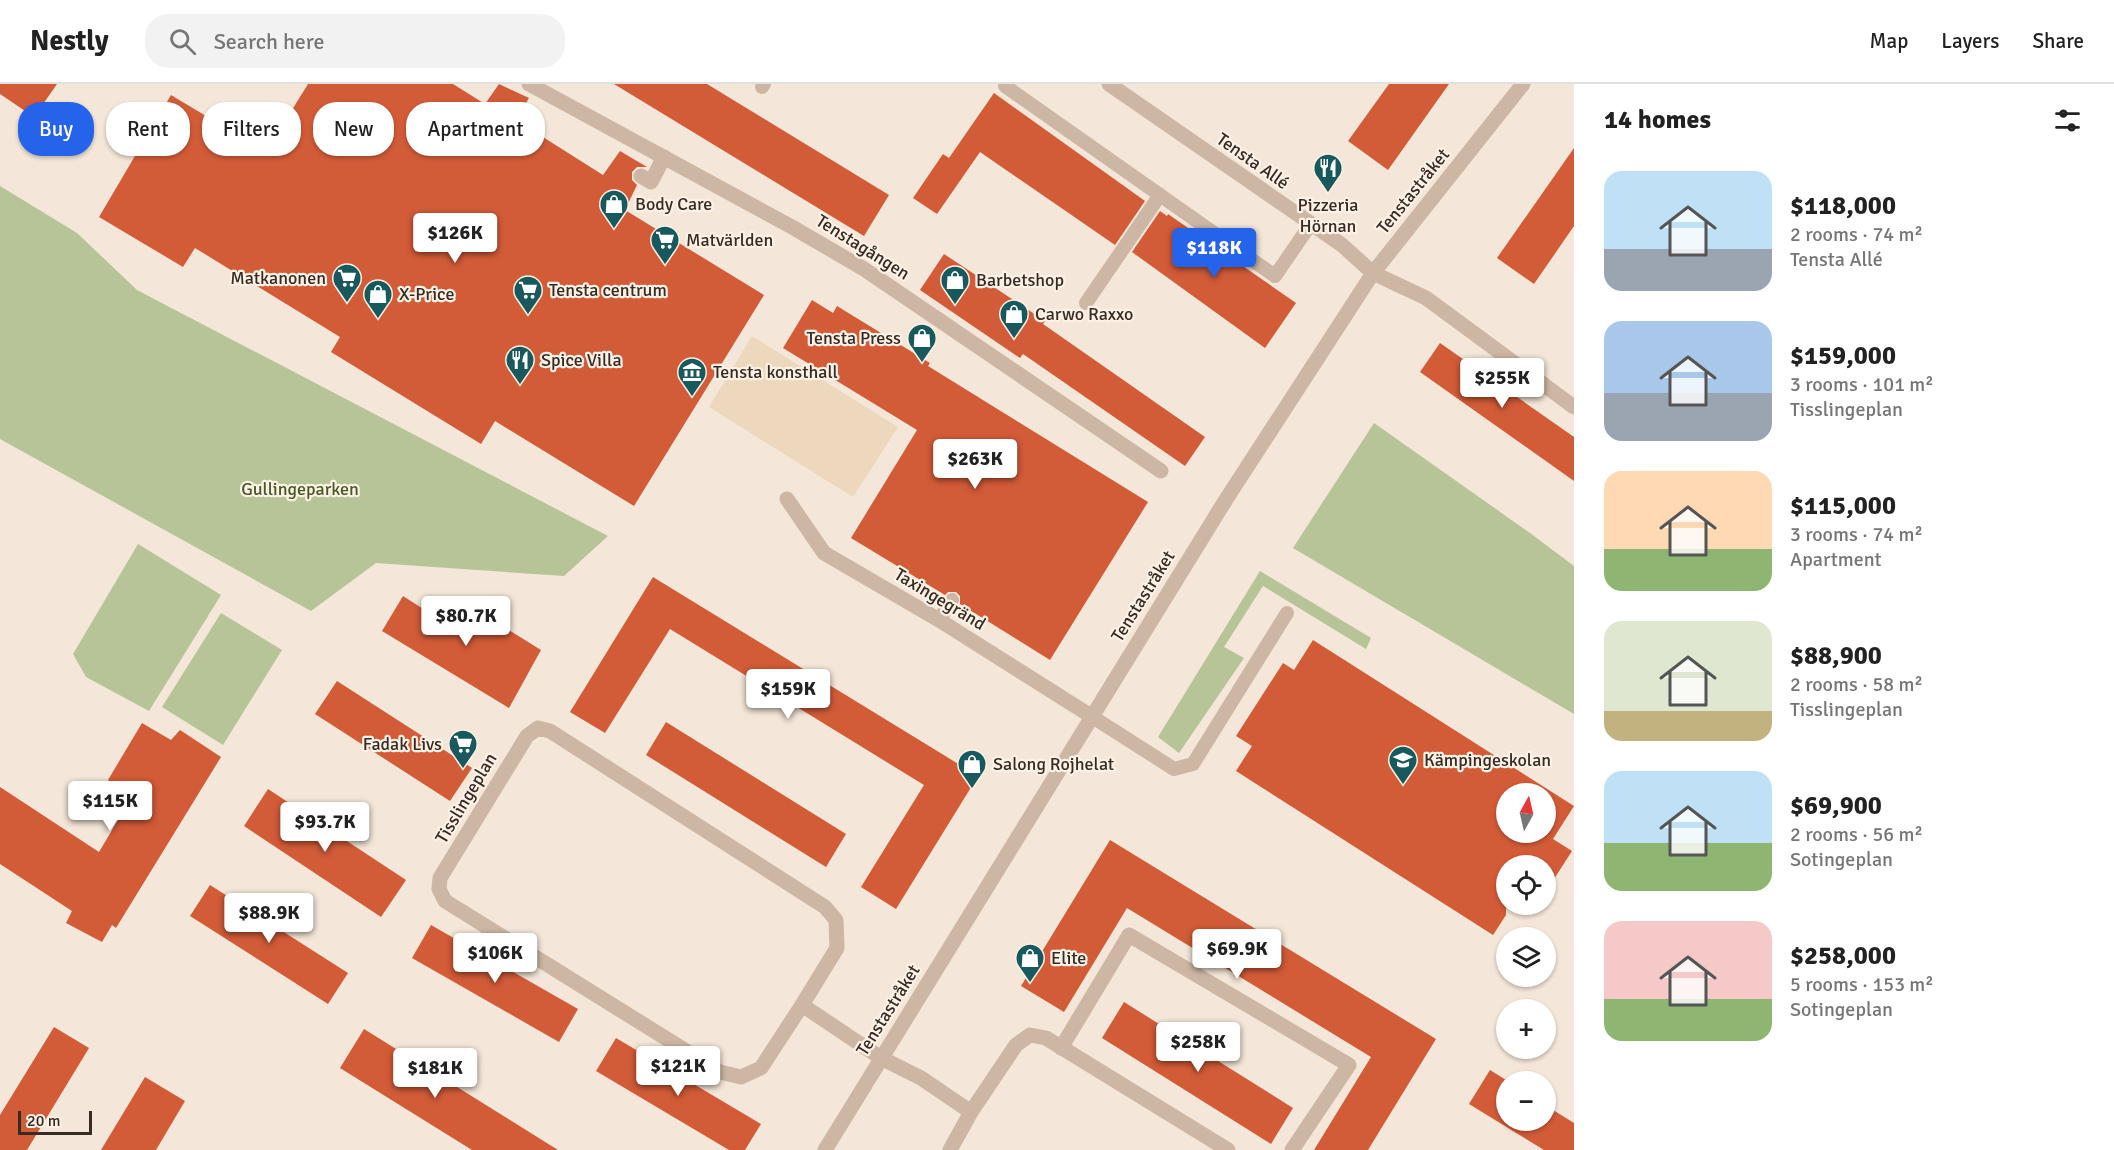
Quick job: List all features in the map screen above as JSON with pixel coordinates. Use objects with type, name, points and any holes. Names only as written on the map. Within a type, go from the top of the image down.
[{"type":"street","name":"Tenstagången","points":[[529,84],[792,227],[864,269],[1161,471]]},
{"type":"street","name":"Tensta Allé","points":[[1109,84],[1341,245],[1373,273],[1426,298],[1574,407]]},
{"type":"street","name":"Tenstastråket","points":[[825,1150],[1225,501],[1373,273],[1523,84]]},
{"type":"street","points":[[641,176],[651,182],[664,157]]},
{"type":"street","name":"Taxingegränd","points":[[787,499],[824,554],[939,620],[1091,716]]},
{"type":"street","name":"Tisslingeplan","points":[[538,728],[550,731],[825,907],[836,920],[837,948],[802,1005],[761,1068],[741,1077],[720,1072],[445,901],[439,889],[440,878],[527,736],[538,728]]},
{"type":"street","points":[[1061,1048],[1129,935],[1349,1065],[1292,1150]]},
{"type":"street","points":[[802,1005],[881,1058],[921,1078],[971,1112]]},
{"type":"street","points":[[950,1150],[971,1112],[1016,1045],[1030,1035],[1046,1038],[1228,1150]]},
{"type":"lane","points":[[1006,84],[1005,86],[1275,276],[1310,225]]},
{"type":"lane","points":[[1086,303],[1160,195]]},
{"type":"lane","points":[[939,620],[952,600]]},
{"type":"lane","points":[[1091,716],[1174,769],[1193,764],[1287,613]]},
{"type":"green space","name":"Gullingeparken","points":[[0,186],[77,233],[137,290],[608,536],[564,576],[376,563],[311,611],[0,439]]},
{"type":"green space","points":[[1374,423],[1574,566],[1574,714],[1293,548]]},
{"type":"green space","points":[[138,544],[221,595],[149,711],[86,677],[73,654]]},
{"type":"green space","points":[[1260,571],[1371,638],[1366,649],[1263,586],[1224,647],[1244,658],[1179,753],[1158,737]]},
{"type":"green space","points":[[221,613],[282,650],[223,745],[162,707]]},
{"type":"shaded area","points":[[752,336],[898,427],[853,497],[709,407]]},
{"type":"building","points":[[0,84],[57,84],[44,102],[18,102],[18,106],[0,94]]},
{"type":"building","name":"Tensta centrum","points":[[308,84],[453,84],[482,102],[406,102],[406,156],[545,156],[545,138],[603,175],[620,151],[647,167],[637,167],[632,172],[632,180],[637,185],[625,210],[764,295],[634,506],[495,421],[481,444],[331,352],[340,337],[195,248],[183,267],[99,217],[135,156],[190,156],[190,106],[202,114],[202,156],[301,156],[301,102],[297,102]]},
{"type":"building","name":"Tensta centrum","points":[[499,84],[529,98],[527,102],[486,102]]},
{"type":"building","points":[[614,84],[707,84],[889,195],[864,236]]},
{"type":"building","points":[[1389,84],[1449,84],[1388,170],[1348,141]]},
{"type":"building","points":[[994,93],[1145,201],[1115,245],[980,152],[937,214],[913,198],[943,154],[949,158]]},
{"type":"building","name":"Tensta centrum","points":[[171,95],[183,102],[167,102]]},
{"type":"building","points":[[1574,148],[1574,226],[1534,284],[1497,258]]},
{"type":"building","points":[[1160,211],[1167,216],[1168,214],[1296,303],[1265,348],[1132,252]]},
{"type":"building","points":[[944,254],[1045,321],[1043,324],[1205,437],[1185,466],[1023,354],[1020,358],[920,290]]},
{"type":"building","points":[[812,300],[833,313],[837,306],[930,363],[928,366],[1148,502],[1050,660],[960,604],[960,596],[956,592],[948,592],[945,595],[851,538],[917,430],[783,348]]},
{"type":"building","points":[[1440,343],[1574,437],[1574,481],[1420,372]]},
{"type":"building","points":[[653,577],[978,776],[896,909],[861,887],[924,785],[670,629],[605,733],[570,712]]},
{"type":"building","points":[[403,596],[428,612],[435,600],[465,620],[473,608],[541,650],[509,708],[382,631]]},
{"type":"building","points":[[1313,640],[1538,783],[1496,783],[1496,843],[1556,843],[1556,841],[1572,851],[1556,876],[1556,855],[1496,855],[1496,915],[1506,915],[1496,927],[1493,935],[1236,771],[1252,746],[1236,736],[1283,663],[1294,670]]},
{"type":"building","points":[[337,681],[472,768],[450,801],[315,714]]},
{"type":"building","points":[[666,722],[846,834],[826,867],[646,755]]},
{"type":"building","points":[[142,723],[171,740],[180,730],[221,757],[116,928],[112,925],[102,942],[66,923],[72,911],[0,864],[0,787],[99,852],[124,810],[107,800],[116,785],[108,780]]},
{"type":"building","points":[[268,789],[406,880],[381,917],[244,826]]},
{"type":"building","points":[[1556,795],[1574,806],[1556,834]]},
{"type":"building","points":[[1110,840],[1436,1039],[1368,1150],[1314,1150],[1371,1057],[1127,908],[1064,1012],[1021,986]]},
{"type":"building","points":[[210,885],[348,973],[328,1004],[190,916]]},
{"type":"building","points":[[431,925],[578,1009],[559,1042],[412,958]]},
{"type":"building","points":[[1124,1002],[1293,1108],[1271,1144],[1102,1038]]},
{"type":"building","points":[[54,1027],[89,1048],[27,1150],[0,1150],[0,1115]]},
{"type":"building","points":[[364,1029],[558,1150],[472,1150],[340,1068]]},
{"type":"building","points":[[616,1038],[761,1124],[745,1150],[729,1150],[596,1071]]},
{"type":"building","points":[[1490,1070],[1496,1074],[1496,1121],[1469,1104]]},
{"type":"building","points":[[145,1077],[185,1101],[156,1150],[101,1150]]},
{"type":"building","points":[[1556,1112],[1574,1123],[1574,1150],[1544,1150],[1513,1131],[1556,1131]]},
{"type":"place","name":"Pizzeria Hörnan","points":[[1328,194]]},
{"type":"place","name":"Body Care","points":[[614,230]]},
{"type":"place","name":"Matvärlden","points":[[665,266]]},
{"type":"place","name":"Matkanonen","points":[[347,304]]},
{"type":"place","name":"Barbetshop","points":[[955,306]]},
{"type":"place","name":"Tensta centrum","points":[[528,316]]},
{"type":"place","name":"X-Price","points":[[378,320]]},
{"type":"place","name":"Carwo Raxxo","points":[[1014,340]]},
{"type":"place","name":"Tensta Press","points":[[922,364]]},
{"type":"place","name":"Spice Villa","points":[[520,386]]},
{"type":"place","name":"Tensta konsthall","points":[[692,398]]},
{"type":"place","name":"Fadak Livs","points":[[463,770]]},
{"type":"place","name":"Kämpingeskolan","points":[[1403,786]]},
{"type":"place","name":"Salong Rojhelat","points":[[972,790]]},
{"type":"place","name":"Elite","points":[[1030,984]]}]
